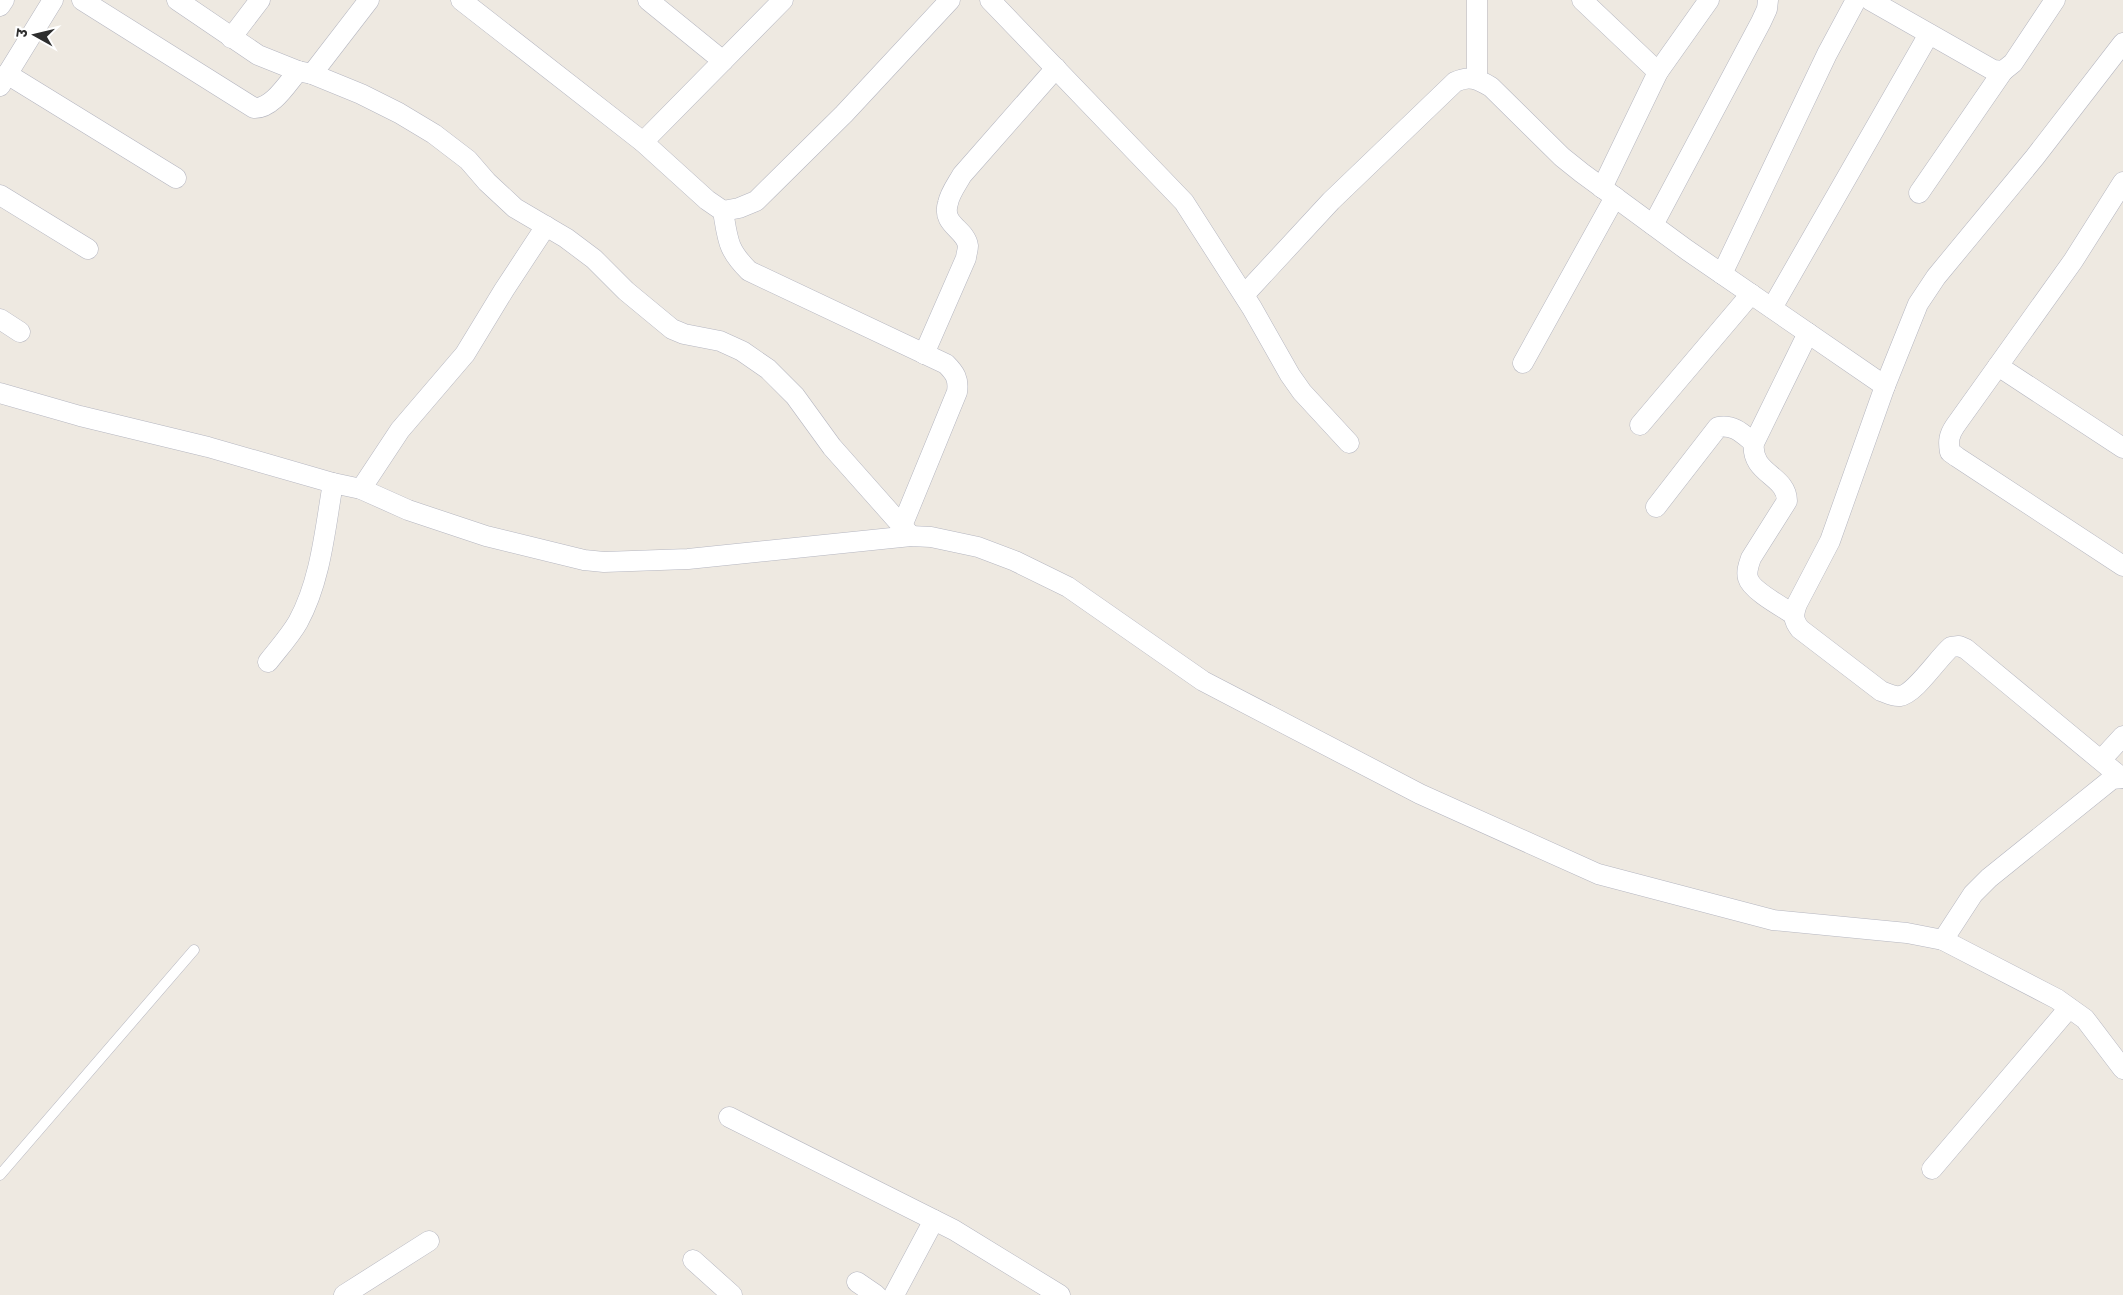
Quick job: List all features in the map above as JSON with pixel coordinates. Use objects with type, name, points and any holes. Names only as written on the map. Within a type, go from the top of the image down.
[{"type":"street","points":[[0,6],[4,0]]},
{"type":"street","points":[[53,0],[3,80],[176,178]]},
{"type":"street","points":[[82,0],[254,108],[262,108],[269,104],[305,72],[370,0]]},
{"type":"street","points":[[177,0],[258,55],[361,94],[399,113],[434,134],[468,160],[487,182],[515,208],[546,226],[594,259],[626,291],[672,329],[684,334],[729,344],[742,350],[768,369],[795,396],[832,447],[906,531]]},
{"type":"street","points":[[231,38],[260,0]]},
{"type":"street","points":[[460,0],[643,142],[707,200],[723,211],[739,208],[756,201],[844,114],[950,0]]},
{"type":"street","points":[[648,0],[723,60]]},
{"type":"street","points":[[643,142],[783,0]]},
{"type":"street","points":[[990,0],[1184,202],[1244,296],[1298,387],[1349,443]]},
{"type":"street","points":[[1478,0],[1478,79]]},
{"type":"street","points":[[1582,0],[1658,72]]},
{"type":"street","points":[[1523,363],[1608,192],[1658,72],[1709,0]]},
{"type":"street","points":[[1653,225],[1761,22],[1767,9],[1768,0]]},
{"type":"street","points":[[1722,274],[1827,54],[1856,0]]},
{"type":"street","points":[[1870,0],[1993,70],[2003,71]]},
{"type":"street","points":[[1919,193],[2003,71],[2013,63],[2055,0]]},
{"type":"street","points":[[1772,308],[1929,34]]},
{"type":"street","points":[[2123,44],[2035,158],[1936,278],[1918,304],[1885,386],[1830,541],[1797,604],[1794,614],[1794,622],[1800,629],[1881,691],[1893,696],[1902,696],[1913,689],[1951,647],[1958,646],[1966,649],[2123,778]]},
{"type":"street","points":[[924,354],[966,258],[968,247],[965,240],[950,223],[947,204],[952,192],[962,175],[1056,68]]},
{"type":"street","points":[[1244,296],[1343,189],[1455,82],[1465,77],[1478,79],[1491,87],[1562,157],[1608,192],[1722,274],[1885,386]]},
{"type":"street","points":[[2123,182],[2073,261],[1950,434],[1948,443],[1950,452],[2123,566]]},
{"type":"street","points":[[0,195],[88,249]]},
{"type":"street","points":[[723,211],[728,244],[736,257],[749,271],[946,364],[954,372],[958,382],[957,392],[906,531]]},
{"type":"street","points":[[361,489],[400,430],[465,354],[546,226]]},
{"type":"street","points":[[1640,425],[1751,294]]},
{"type":"street","points":[[0,319],[20,332]]},
{"type":"street","points":[[1794,614],[1752,586],[1747,577],[1752,558],[1787,501],[1785,489],[1756,462],[1753,452],[1754,443],[1808,333]]},
{"type":"street","points":[[1998,366],[2123,448]]},
{"type":"street","points":[[0,393],[80,416],[208,447],[332,483],[361,489],[408,510],[486,536],[562,556],[604,562],[688,559],[906,531],[978,548],[1015,561],[1068,587],[1203,681],[1420,794],[1598,874],[1773,920],[1907,933],[1943,940],[2056,999],[2069,1008],[2085,1020],[2123,1069]]},
{"type":"street","points":[[1656,507],[1718,428],[1726,426],[1734,428],[1754,443]]},
{"type":"street","points":[[268,662],[298,622],[311,590],[322,548],[332,483]]},
{"type":"street","points":[[2101,760],[2123,736]]},
{"type":"street","points":[[1943,940],[1973,894],[1989,878],[2112,779],[2123,778]]},
{"type":"street","points":[[1932,1169],[2069,1008]]},
{"type":"street","points":[[729,1117],[954,1230],[1048,1292]]},
{"type":"street","points":[[894,1295],[934,1220]]},
{"type":"street","points":[[344,1295],[429,1241]]},
{"type":"street","points":[[693,1260],[732,1295]]},
{"type":"street","points":[[857,1282],[876,1295]]},
{"type":"lane","points":[[0,1175],[194,950]]}]
